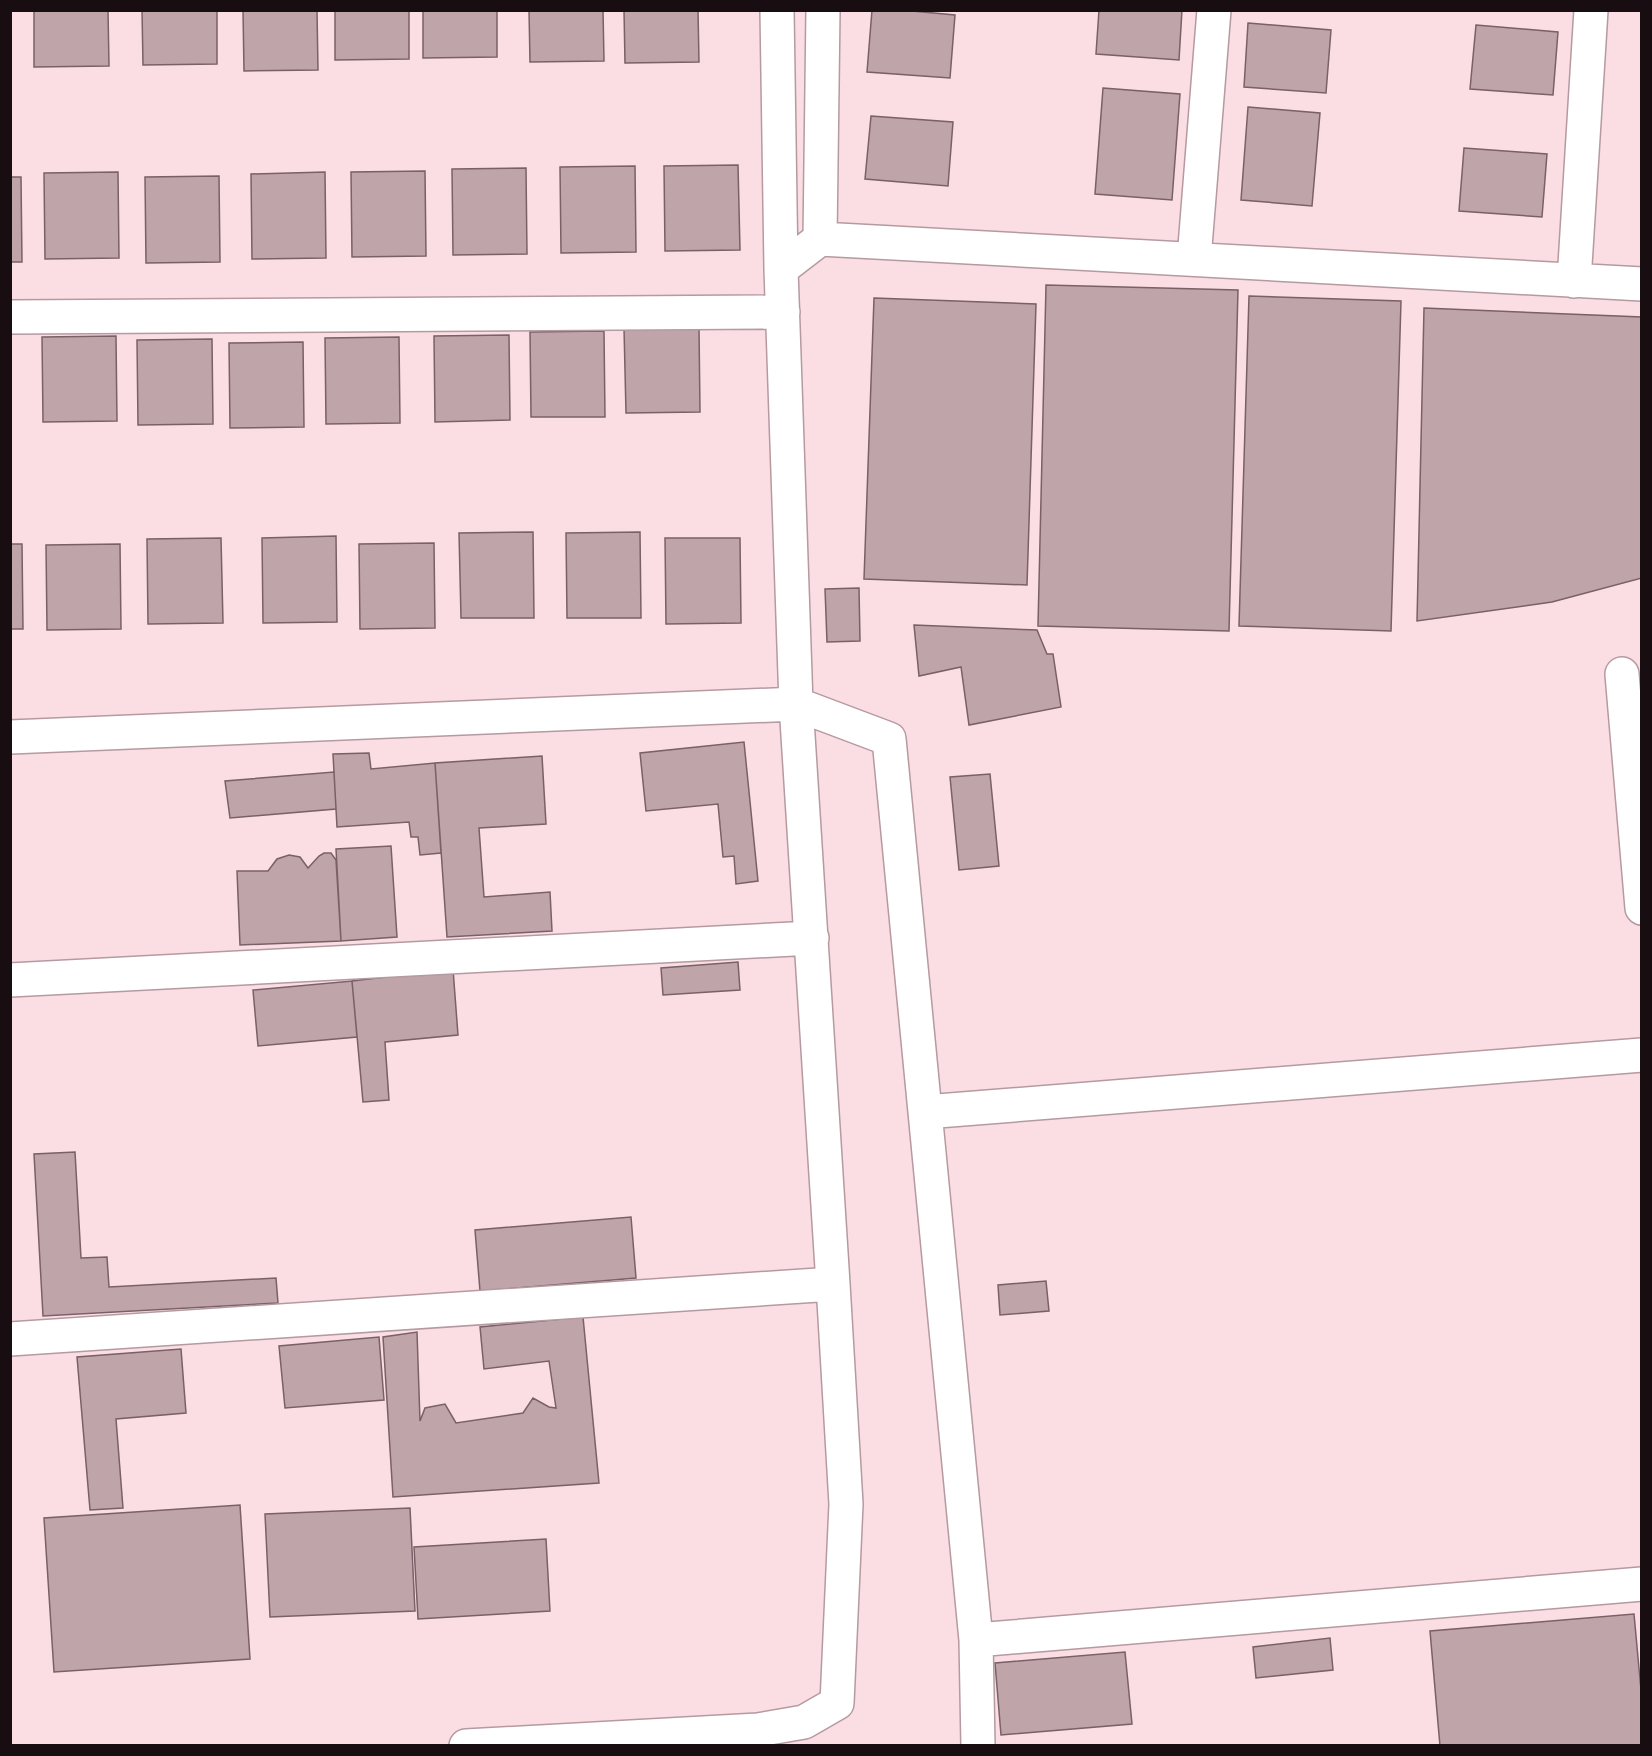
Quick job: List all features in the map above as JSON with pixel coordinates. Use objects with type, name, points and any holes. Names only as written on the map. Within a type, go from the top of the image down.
[{"type":"street","points":[[466,1746],[758,1730],[804,1722],[837,1703],[846,1504],[796,704],[781,269],[777,10]]},
{"type":"street","points":[[820,238],[822,10]]},
{"type":"street","points":[[1194,260],[1214,10]]},
{"type":"street","points":[[1574,281],[1592,10]]},
{"type":"street","points":[[781,269],[820,238],[1641,284]]},
{"type":"street","points":[[10,317],[783,312]]},
{"type":"street","points":[[1622,674],[1641,908]]},
{"type":"street","points":[[10,737],[796,704],[889,739],[976,1640],[978,1746]]},
{"type":"street","points":[[10,980],[812,938]]},
{"type":"street","points":[[925,1112],[1641,1055]]},
{"type":"street","points":[[10,1339],[833,1284]]},
{"type":"street","points":[[976,1640],[1641,1584]]},
{"type":"building","points":[[34,10],[108,10],[109,66],[34,67]]},
{"type":"building","points":[[142,10],[217,10],[217,64],[143,65]]},
{"type":"building","points":[[243,10],[317,10],[318,70],[244,71]]},
{"type":"building","points":[[335,10],[409,10],[409,59],[335,60]]},
{"type":"building","points":[[423,10],[497,10],[497,57],[423,58]]},
{"type":"building","points":[[529,10],[603,10],[604,61],[530,62]]},
{"type":"building","points":[[624,10],[698,10],[699,62],[625,63]]},
{"type":"building","points":[[872,10],[955,15],[950,78],[867,72]]},
{"type":"building","points":[[1099,10],[1182,10],[1179,60],[1096,54]]},
{"type":"building","points":[[1248,23],[1331,30],[1326,93],[1244,87]]},
{"type":"building","points":[[1476,25],[1558,32],[1553,95],[1470,89]]},
{"type":"building","points":[[1103,88],[1180,94],[1172,200],[1095,194]]},
{"type":"building","points":[[1248,107],[1320,113],[1312,206],[1241,200]]},
{"type":"building","points":[[871,116],[953,122],[948,186],[865,179]]},
{"type":"building","points":[[1464,148],[1547,154],[1542,217],[1459,211]]},
{"type":"building","points":[[738,165],[740,250],[665,251],[664,166]]},
{"type":"building","points":[[635,166],[636,252],[561,253],[560,167]]},
{"type":"building","points":[[526,168],[527,254],[453,255],[452,169]]},
{"type":"building","points":[[425,171],[426,256],[352,257],[351,172]]},
{"type":"building","points":[[118,172],[119,258],[45,259],[44,173]]},
{"type":"building","points":[[325,172],[326,258],[252,259],[251,174]]},
{"type":"building","points":[[219,176],[220,262],[146,263],[145,177]]},
{"type":"building","points":[[10,177],[21,177],[22,262],[10,262]]},
{"type":"building","points":[[1046,285],[1238,290],[1229,631],[1038,626]]},
{"type":"building","points":[[1249,296],[1401,301],[1391,631],[1239,626]]},
{"type":"building","points":[[874,298],[1036,304],[1027,585],[864,579]]},
{"type":"building","points":[[1424,308],[1642,317],[1642,578],[1552,602],[1417,621]]},
{"type":"building","points":[[699,327],[700,412],[626,413],[624,328]]},
{"type":"building","points":[[604,331],[605,417],[531,417],[530,332]]},
{"type":"building","points":[[509,335],[510,420],[435,422],[434,336]]},
{"type":"building","points":[[116,336],[117,421],[43,422],[42,337]]},
{"type":"building","points":[[399,337],[400,423],[326,424],[325,338]]},
{"type":"building","points":[[212,339],[213,424],[138,425],[137,340]]},
{"type":"building","points":[[303,342],[304,427],[230,428],[229,343]]},
{"type":"building","points":[[533,532],[534,618],[461,618],[459,533]]},
{"type":"building","points":[[640,532],[641,618],[567,618],[566,533]]},
{"type":"building","points":[[336,536],[337,622],[263,623],[262,538]]},
{"type":"building","points":[[221,538],[223,623],[148,624],[147,539]]},
{"type":"building","points":[[665,538],[740,538],[741,623],[666,624]]},
{"type":"building","points":[[434,543],[435,628],[360,629],[359,544]]},
{"type":"building","points":[[10,544],[22,544],[23,629],[10,629]]},
{"type":"building","points":[[120,544],[121,629],[47,630],[46,545]]},
{"type":"building","points":[[859,588],[860,641],[827,642],[825,589]]},
{"type":"building","points":[[914,625],[1037,630],[1047,654],[1053,654],[1061,707],[969,725],[961,667],[919,676]]},
{"type":"building","points":[[744,742],[758,881],[736,884],[734,856],[723,857],[718,804],[646,811],[640,753]]},
{"type":"building","points":[[369,753],[371,769],[435,763],[441,853],[420,855],[418,837],[411,837],[409,822],[337,827],[333,754]]},
{"type":"building","points":[[542,756],[546,824],[479,828],[484,897],[550,892],[552,931],[447,937],[435,763]]},
{"type":"building","points":[[334,772],[336,809],[230,818],[225,781]]},
{"type":"building","points":[[990,774],[999,866],[959,870],[950,777]]},
{"type":"building","points":[[391,846],[397,937],[341,941],[336,849]]},
{"type":"building","points":[[324,853],[331,853],[336,860],[341,941],[240,945],[237,871],[268,871],[277,859],[289,855],[300,857],[308,868]]},
{"type":"building","points":[[738,962],[740,990],[663,995],[661,968]]},
{"type":"building","points":[[453,969],[458,1035],[385,1042],[389,1100],[363,1102],[352,981]]},
{"type":"building","points":[[352,981],[357,1037],[258,1046],[253,990]]},
{"type":"building","points":[[75,1152],[81,1258],[107,1257],[109,1287],[276,1278],[278,1303],[43,1316],[34,1154]]},
{"type":"building","points":[[631,1217],[636,1278],[480,1291],[475,1230]]},
{"type":"building","points":[[1046,1281],[1049,1311],[1000,1315],[998,1285]]},
{"type":"building","points":[[583,1317],[599,1483],[393,1497],[383,1337],[417,1332],[420,1421],[425,1408],[445,1404],[456,1423],[523,1413],[533,1398],[549,1407],[556,1408],[549,1361],[484,1369],[480,1327]]},
{"type":"building","points":[[379,1337],[384,1400],[285,1408],[279,1346]]},
{"type":"building","points":[[181,1349],[186,1413],[116,1419],[123,1508],[90,1510],[77,1357]]},
{"type":"building","points":[[240,1505],[250,1659],[54,1672],[44,1518]]},
{"type":"building","points":[[410,1508],[415,1611],[270,1617],[265,1514]]},
{"type":"building","points":[[546,1539],[550,1611],[418,1619],[414,1547]]},
{"type":"building","points":[[1634,1614],[1642,1701],[1642,1746],[1440,1746],[1430,1631]]},
{"type":"building","points":[[1330,1638],[1333,1670],[1256,1678],[1253,1647]]},
{"type":"building","points":[[1125,1652],[1132,1724],[1001,1735],[995,1663]]}]
